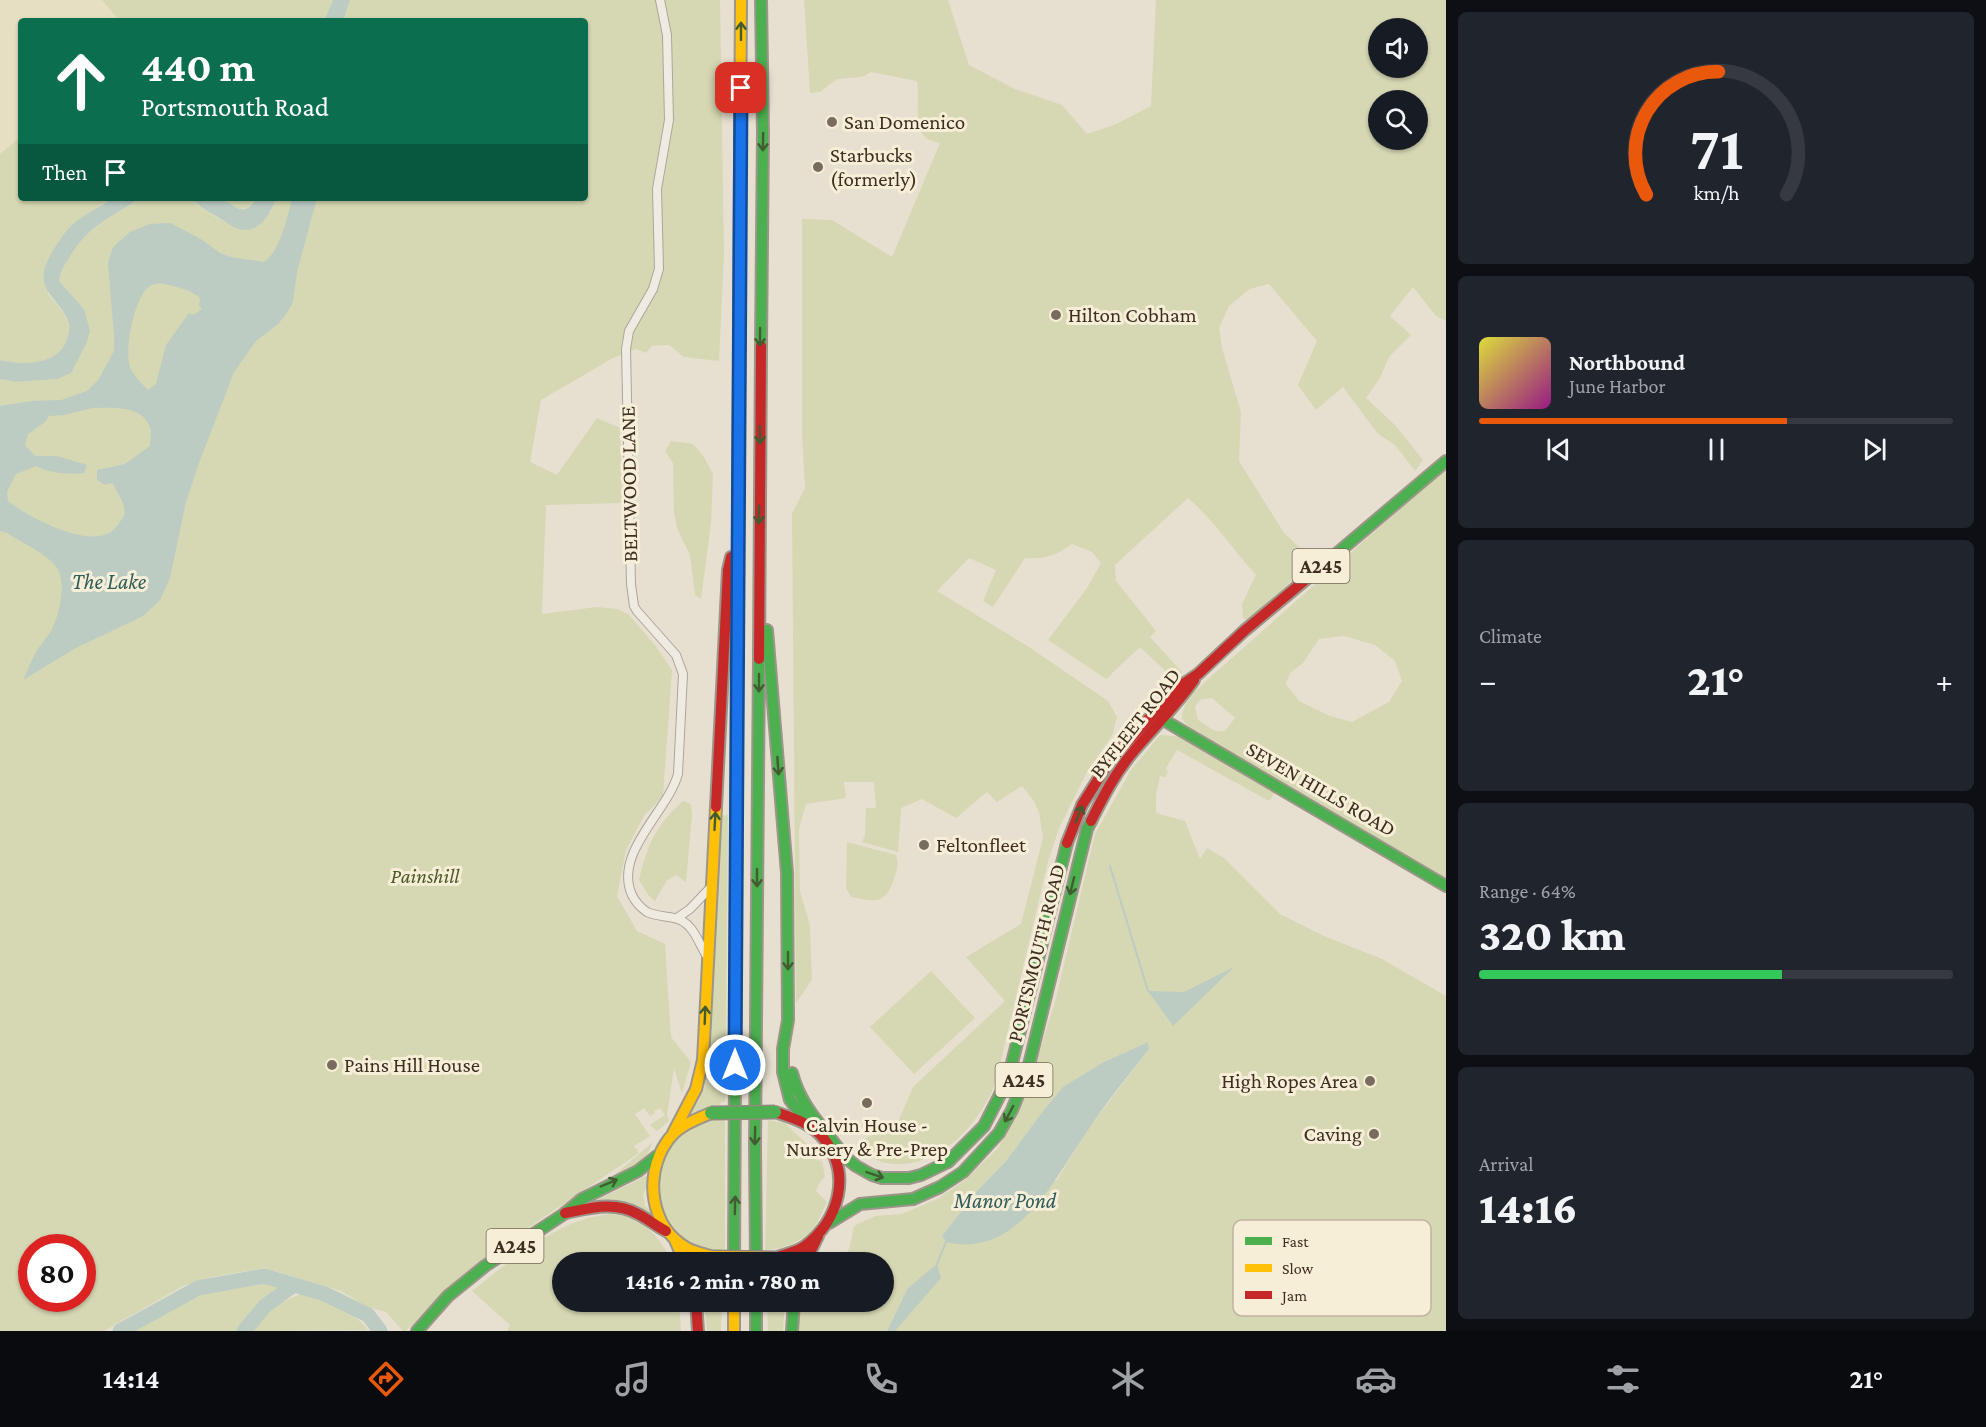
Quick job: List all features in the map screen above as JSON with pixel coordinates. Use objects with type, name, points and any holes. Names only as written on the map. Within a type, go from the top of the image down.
[{"type":"main road","points":[[734,1252],[741,0]]},
{"type":"main road","points":[[756,1252],[763,133],[761,0]]},
{"type":"main road","name":"BYFLEET ROAD","points":[[1044,930],[1064,850],[1082,805],[1108,762],[1183,696],[1198,674],[1241,633],[1446,461]]},
{"type":"main road","points":[[673,1133],[694,1095],[701,1074],[728,570],[738,516]]},
{"type":"main road","points":[[759,541],[787,873],[788,1020],[792,1042],[792,1075],[795,1089],[804,1104],[843,1155]]},
{"type":"main road","name":"BYFLEET ROAD","points":[[1087,829],[1107,789],[1157,720]]},
{"type":"main road","name":"SEVEN HILLS ROAD","points":[[1157,720],[1176,728],[1446,886]]},
{"type":"main road","name":"PORTSMOUTH ROAD","points":[[829,1223],[860,1204],[913,1199],[940,1187],[963,1172],[999,1133],[1012,1110],[1027,1073],[1087,829]]},
{"type":"main road","name":"PORTSMOUTH ROAD","points":[[827,1143],[861,1169],[879,1177],[909,1178],[948,1162],[972,1139],[984,1126],[1000,1098],[1013,1066],[1044,930]]},
{"type":"main road","points":[[671,1236],[692,1250],[713,1257],[775,1258],[803,1249],[829,1223],[836,1206],[839,1180],[837,1166],[827,1143],[793,1105],[786,1089],[784,1032],[788,1020]]},
{"type":"main road","points":[[679,1252],[658,1216],[652,1182],[657,1156],[663,1143],[673,1133],[697,1118],[711,1113],[775,1112],[789,1115],[811,1127]]},
{"type":"main road","name":"A245","points":[[419,1328],[438,1306],[468,1280],[564,1214],[577,1200],[637,1172],[657,1156]]},
{"type":"main road","name":"A245","points":[[564,1214],[595,1206],[616,1206],[635,1212],[671,1236]]},
{"type":"main road","points":[[810,1252],[818,1236]]},
{"type":"main road","points":[[697,1312],[698,1331]]},
{"type":"main road","points":[[734,1312],[734,1331]]},
{"type":"main road","points":[[756,1312],[756,1331]]},
{"type":"main road","points":[[792,1331],[793,1312]]},
{"type":"street","name":"BELTWOOD LANE","points":[[660,0],[667,35],[669,120],[657,189],[659,269],[653,289],[629,331],[626,349],[631,584],[634,606],[676,655],[683,674],[678,774],[673,788],[632,855],[629,884],[634,897],[643,909],[656,915],[677,918]]},
{"type":"street","points":[[708,959],[692,928],[677,918],[690,909],[710,888]]},
{"type":"shaded area","points":[[0,0],[102,0],[117,18],[18,18],[18,139],[0,154]]},
{"type":"green space","points":[[102,0],[333,0],[325,18],[117,18]]},
{"type":"green space","name":"Painshill","points":[[350,0],[720,0],[724,255],[719,361],[684,357],[669,345],[652,346],[646,353],[636,349],[613,358],[541,400],[530,462],[557,475],[597,418],[620,428],[622,503],[546,505],[542,614],[597,607],[618,609],[629,615],[655,645],[672,670],[663,796],[644,816],[626,850],[617,896],[637,931],[665,944],[671,1037],[691,1062],[682,1094],[674,1068],[667,1115],[669,1121],[657,1131],[650,1125],[665,1115],[660,1108],[650,1116],[644,1108],[635,1114],[650,1136],[634,1146],[639,1153],[522,1232],[431,1305],[406,1331],[403,1331],[386,1312],[367,1307],[341,1291],[264,1268],[212,1277],[183,1286],[104,1331],[0,1331],[0,379],[16,382],[57,379],[84,309],[59,281],[62,270],[75,249],[89,233],[134,201],[195,201],[209,213],[245,230],[271,212],[276,201],[588,201],[588,18],[344,18]]},
{"type":"green space","points":[[804,0],[948,0],[969,65],[1015,89],[1062,105],[1087,134],[1114,125],[1151,106],[1156,0],[1446,0],[1446,321],[1436,316],[1413,287],[1390,316],[1411,335],[1389,357],[1380,378],[1366,398],[1395,425],[1423,460],[1415,471],[1395,445],[1378,434],[1343,387],[1316,410],[1298,385],[1317,341],[1269,284],[1250,289],[1229,306],[1219,328],[1222,348],[1241,412],[1239,461],[1284,533],[1314,561],[1248,620],[1243,618],[1242,604],[1256,575],[1215,525],[1188,498],[1115,565],[1116,581],[1156,631],[1150,637],[1182,672],[1175,680],[1140,647],[1106,679],[1048,640],[1087,588],[1101,563],[1092,552],[1072,544],[1050,556],[1025,558],[993,607],[983,601],[996,570],[969,558],[937,591],[1029,647],[1108,701],[1117,717],[1112,736],[1088,770],[1059,828],[1048,862],[992,1091],[977,1117],[957,1139],[932,1156],[904,1164],[876,1160],[856,1143],[898,1122],[913,1087],[1005,1001],[966,957],[1021,924],[1043,838],[1039,812],[1034,801],[1022,786],[997,802],[987,792],[956,818],[922,799],[901,808],[898,852],[862,842],[865,835],[866,808],[876,808],[874,782],[844,782],[846,798],[806,804],[799,829],[800,891],[810,926],[812,980],[796,1003],[792,514],[805,488],[802,434],[802,219],[832,220],[892,257],[940,143],[926,138],[922,133],[918,111],[917,81],[871,72],[862,77],[837,79],[820,92],[810,93]]},
{"type":"green space","points":[[18,139],[18,201],[108,201],[73,224],[48,294],[66,317],[69,333],[60,351],[45,360],[36,362],[18,363],[0,360],[0,154]]},
{"type":"green space","points":[[223,201],[254,201],[243,209]]},
{"type":"green space","points":[[671,441],[693,444],[704,457],[713,474],[711,523],[701,599],[695,595],[690,555],[677,528],[674,513],[673,463],[665,451]]},
{"type":"green space","points":[[1446,468],[1446,882],[1229,756],[1188,726],[1182,719],[1184,707],[1206,681]],"holes":[[[1344,636],[1375,645],[1395,661],[1402,681],[1389,702],[1352,722],[1330,716],[1299,701],[1286,684],[1290,673],[1303,663],[1319,639]],[[1212,698],[1235,718],[1225,731],[1215,731],[1198,720],[1195,706],[1200,700]]]},
{"type":"green space","points":[[1160,735],[1185,737],[1276,791],[1269,801],[1177,750],[1166,768],[1168,772],[1165,777],[1160,776],[1156,795],[1156,813],[1185,821],[1200,859],[1207,848],[1224,858],[1280,914],[1324,936],[1382,959],[1446,996],[1446,1331],[797,1331],[799,1312],[894,1312],[894,1252],[848,1252],[854,1226],[875,1216],[902,1214],[937,1199],[964,1181],[998,1148],[1026,1096],[1056,998],[1095,834],[1131,770]],"holes":[[[1148,1042],[1149,1049],[1086,1132],[1057,1180],[942,1236],[977,1191],[1006,1161],[1037,1119],[1104,1062]]]},
{"type":"green space","points":[[683,801],[691,804],[692,815],[686,882],[676,875],[667,880],[655,901],[639,880],[642,867],[654,836]]},
{"type":"green space","points":[[728,815],[725,1102],[688,1115],[699,1100],[707,1073],[721,816]]},
{"type":"green space","points":[[847,842],[896,855],[897,869],[891,887],[878,900],[851,897],[846,888]]},
{"type":"green space","points":[[931,971],[975,1018],[914,1074],[870,1027]]},
{"type":"green space","points":[[709,1120],[725,1120],[725,1249],[705,1249],[688,1242],[669,1219],[659,1196],[660,1174],[668,1147],[681,1133]]},
{"type":"green space","points":[[768,1120],[785,1123],[810,1147],[811,1158],[822,1161],[825,1177],[816,1191],[827,1202],[815,1225],[803,1238],[785,1247],[765,1250]]},
{"type":"green space","points":[[652,1143],[650,1150],[642,1160],[614,1175]]},
{"type":"green space","points":[[650,1174],[648,1186],[643,1194],[645,1206],[651,1211],[654,1220],[593,1202]]},
{"type":"green space","points":[[611,1214],[632,1218],[652,1232],[667,1252],[552,1252],[552,1312],[680,1312],[681,1331],[507,1331],[510,1325],[472,1291],[537,1242],[573,1223]]},
{"type":"green space","points":[[263,1283],[279,1288],[251,1312],[238,1331],[130,1331],[206,1292]]},
{"type":"green space","points":[[305,1292],[347,1312],[368,1330],[253,1331],[268,1312]]},
{"type":"green space","points":[[705,1312],[722,1312],[721,1331],[707,1331]]},
{"type":"green space","points":[[767,1312],[784,1312],[783,1331],[768,1331]]},
{"type":"water","points":[[333,0],[350,0],[344,18],[325,18]]},
{"type":"water","points":[[108,201],[134,201],[105,220],[82,240],[59,278],[59,281],[84,309],[90,331],[71,373],[57,379],[16,382],[0,379],[0,360],[28,363],[46,360],[61,350],[66,342],[69,324],[45,284],[45,267],[53,250],[69,228]]},
{"type":"water","points":[[196,201],[224,201],[243,209],[255,201],[276,201],[261,223],[245,230],[208,212]]},
{"type":"water","name":"The Lake","points":[[291,201],[316,201],[297,272],[293,302],[278,324],[256,341],[234,372],[186,502],[170,578],[160,600],[143,616],[74,649],[23,680],[37,651],[54,625],[62,590],[60,574],[48,558],[0,531],[0,406],[32,401],[61,400],[87,391],[99,379],[114,351],[108,263],[113,247],[130,232],[150,224],[170,223],[201,239],[220,253],[264,262],[275,250],[286,223]],"holes":[[[159,283],[181,288],[200,298],[199,306],[202,309],[193,315],[189,313],[166,345],[156,384],[148,390],[136,377],[128,359],[129,337],[135,312],[139,300],[150,286]],[[92,408],[127,409],[142,416],[148,422],[151,433],[150,446],[125,464],[97,470],[97,480],[106,485],[113,484],[123,503],[125,514],[111,532],[100,536],[72,533],[43,522],[8,501],[7,492],[16,474],[36,466],[59,473],[84,473],[87,465],[57,456],[35,456],[25,445],[28,434],[45,422],[49,416],[65,415]]]},
{"type":"water","points":[[1234,967],[1173,1026],[1148,991],[1184,992]]},
{"type":"water","name":"Manor Pond","points":[[1148,1042],[1149,1049],[1101,1111],[1046,1193],[1030,1212],[1013,1228],[993,1239],[971,1244],[946,1242],[942,1236],[977,1191],[1006,1161],[1063,1087],[1104,1062]]},
{"type":"water","points":[[937,1264],[941,1278],[895,1331],[888,1331],[908,1288]]},
{"type":"waterway","points":[[1110,866],[1148,991]]},
{"type":"waterway","points":[[937,1264],[946,1242]]},
{"type":"waterway","points":[[120,1331],[198,1288],[264,1276],[325,1294],[368,1315],[380,1331]]},
{"type":"waterway","points":[[244,1331],[265,1306],[294,1285]]},
{"type":"traffic: fast","points":[[761,0],[763,133],[761,346]]},
{"type":"traffic: fast","points":[[1322,566],[1446,461]]},
{"type":"traffic: fast","points":[[767,630],[787,873],[788,1020],[783,1049],[783,1072],[790,1100],[811,1127]]},
{"type":"traffic: fast","points":[[756,1252],[759,659]]},
{"type":"traffic: fast","points":[[1155,715],[1446,886]]},
{"type":"traffic: fast","points":[[829,1223],[860,1204],[913,1199],[940,1187],[963,1172],[999,1133],[1012,1110],[1027,1073],[1087,829],[1091,821]]},
{"type":"traffic: fast","points":[[835,1149],[856,1166],[872,1175],[882,1178],[909,1178],[948,1162],[984,1126],[1008,1079],[1067,843]]},
{"type":"traffic: fast","points":[[734,1252],[736,881]]},
{"type":"traffic: fast","points":[[792,1073],[801,1096],[813,1116],[843,1155]]},
{"type":"traffic: fast","points":[[711,1113],[775,1112]]},
{"type":"traffic: fast","points":[[417,1331],[448,1296],[485,1266],[564,1214],[582,1199],[638,1171],[657,1156]]},
{"type":"traffic: fast","points":[[756,1312],[756,1331]]},
{"type":"traffic: fast","points":[[792,1331],[793,1312]]},
{"type":"traffic: slow","points":[[740,152],[741,0]]},
{"type":"traffic: slow","points":[[736,881],[739,370]]},
{"type":"traffic: slow","points":[[673,1133],[696,1089],[703,1060],[716,807]]},
{"type":"traffic: slow","points":[[696,1252],[675,1239],[665,1227],[654,1200],[653,1185],[659,1156],[670,1137],[686,1125],[711,1113]]},
{"type":"traffic: slow","points":[[675,1240],[680,1252]]},
{"type":"traffic: slow","points":[[734,1312],[734,1331]]},
{"type":"traffic: jam","points":[[739,370],[740,152]]},
{"type":"traffic: jam","points":[[759,659],[761,346]]},
{"type":"traffic: jam","points":[[716,807],[728,570],[731,557]]},
{"type":"traffic: jam","points":[[1067,843],[1082,805],[1109,762],[1176,689],[1198,674],[1244,631],[1322,566]]},
{"type":"traffic: jam","points":[[1091,821],[1110,785],[1127,760],[1194,680]]},
{"type":"traffic: jam","points":[[775,1112],[801,1122],[819,1133],[833,1153],[838,1167],[838,1196],[826,1223],[805,1246],[792,1252]]},
{"type":"traffic: jam","points":[[565,1213],[602,1207],[620,1208],[638,1214],[666,1231]]},
{"type":"traffic: jam","points":[[810,1252],[818,1236]]},
{"type":"traffic: jam","points":[[697,1312],[698,1331]]},
{"type":"place","name":"San Domenico","points":[[832,122]]},
{"type":"place","name":"Starbucks (formerly)","points":[[818,167]]},
{"type":"place","name":"Hilton Cobham","points":[[1056,315]]},
{"type":"place","name":"Feltonfleet","points":[[924,845]]},
{"type":"place","name":"Pains Hill House","points":[[332,1065]]},
{"type":"place","name":"High Ropes Area","points":[[1370,1081]]},
{"type":"place","name":"Calvin House - Nursery & Pre-Prep","points":[[867,1103]]},
{"type":"place","name":"Caving","points":[[1374,1134]]},
{"type":"route","points":[[735,1065],[741,88]]}]
